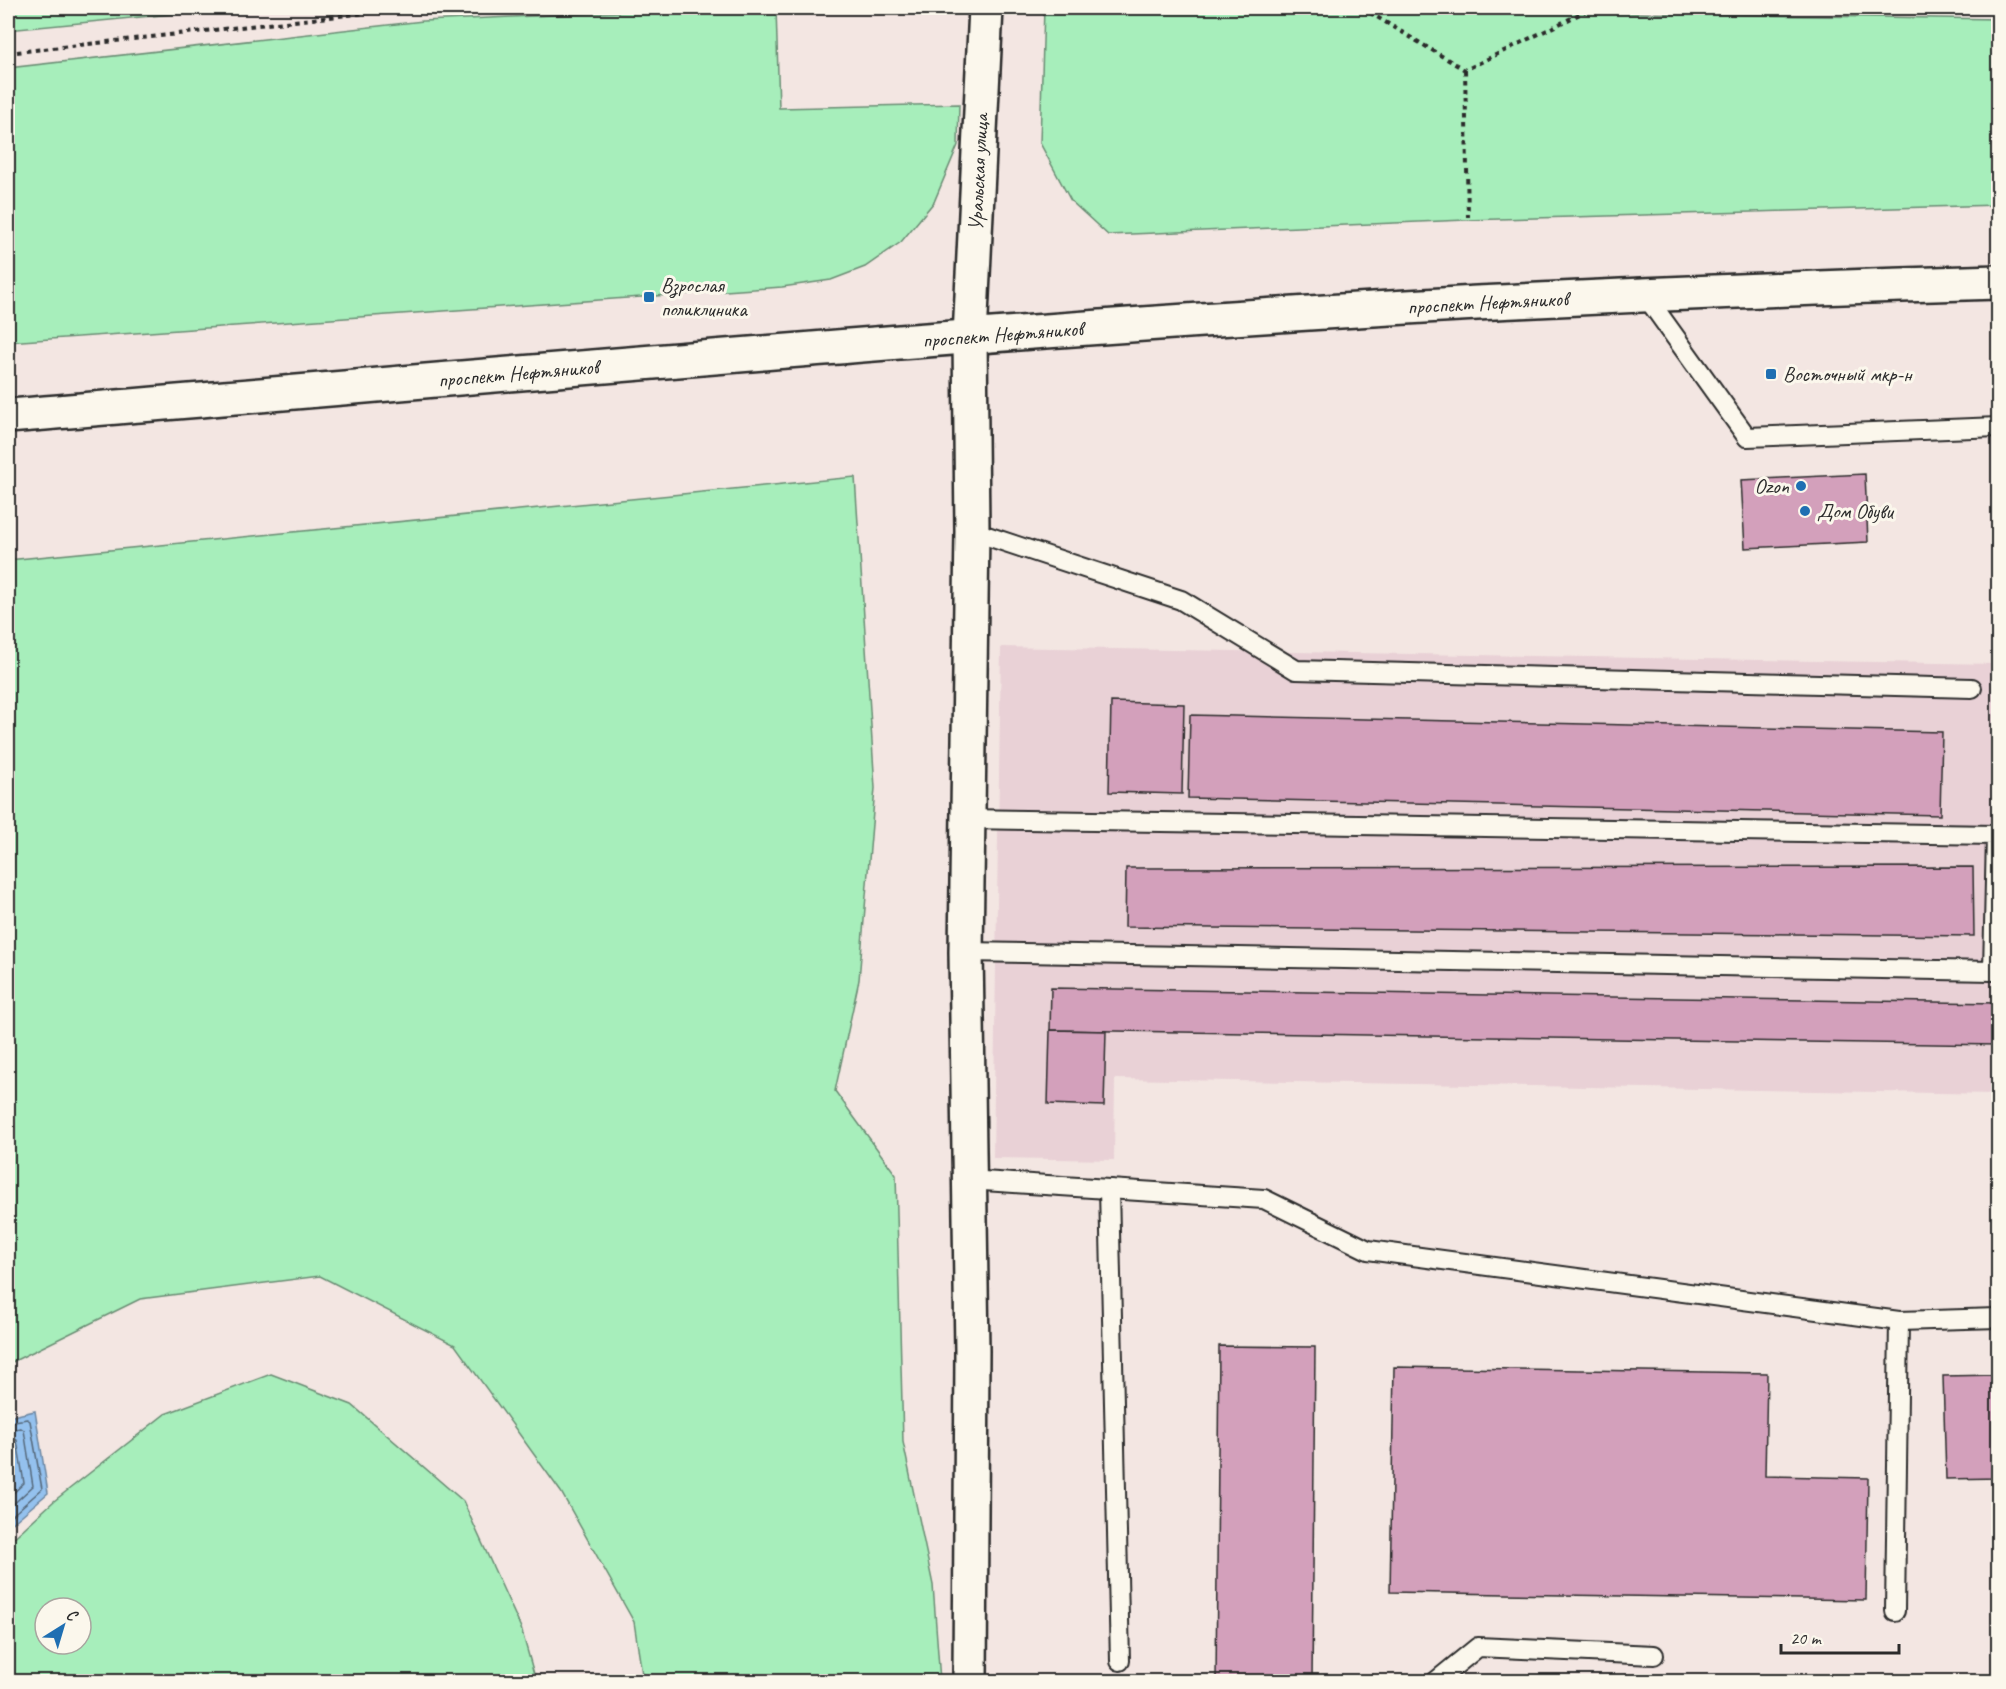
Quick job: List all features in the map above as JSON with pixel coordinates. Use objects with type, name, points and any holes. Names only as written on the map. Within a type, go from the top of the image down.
[{"type":"main road","name":"Уральская улица","points":[[970,1682],[972,1352],[966,952],[972,531],[970,337],[986,8]]},
{"type":"main road","name":"проспект Нефтяников","points":[[8,416],[970,337],[1474,303],[1766,289],[1998,282]]},
{"type":"lane","points":[[1645,295],[1747,437],[1998,427]]},
{"type":"lane","points":[[972,531],[1181,600],[1296,670],[1972,688]]},
{"type":"lane","points":[[966,952],[1993,971],[1996,835],[967,819]]},
{"type":"lane","points":[[968,1180],[1264,1199],[1368,1250],[1899,1321],[1998,1318]]},
{"type":"lane","points":[[1109,1189],[1120,1661]]},
{"type":"lane","points":[[1895,1611],[1899,1321]]},
{"type":"lane","points":[[1435,1682],[1478,1647],[1654,1655]]},
{"type":"path","points":[[8,53],[411,8]]},
{"type":"path","points":[[1362,8],[1465,70]]},
{"type":"path","points":[[1465,70],[1592,8]]},
{"type":"path","points":[[1465,70],[1468,217]]},
{"type":"shaded area","points":[[1001,647],[1998,664],[1998,1094],[1115,1079],[1114,1160],[993,1158]]},
{"type":"green space","points":[[8,8],[234,8],[8,30]]},
{"type":"green space","points":[[704,8],[776,8],[779,108],[959,104],[958,145],[934,202],[901,242],[865,267],[831,280],[782,287],[8,342],[8,68],[423,21]]},
{"type":"green space","points":[[1044,8],[1338,8],[1998,19],[1998,205],[1466,220],[1108,235],[1071,201],[1040,143]]},
{"type":"green space","points":[[855,477],[875,788],[859,980],[835,1091],[896,1175],[903,1442],[933,1585],[940,1681],[643,1681],[634,1622],[561,1492],[455,1345],[320,1276],[140,1299],[8,1364],[8,560]]},
{"type":"green space","points":[[271,1374],[352,1405],[463,1501],[521,1628],[536,1681],[8,1681],[8,1543],[54,1501],[165,1414]]},
{"type":"water","points":[[35,1411],[48,1493],[8,1527],[8,1417]]},
{"type":"building","name":"Дом Обуви","points":[[1865,474],[1868,542],[1745,548],[1741,480]]},
{"type":"building","points":[[1111,702],[1184,704],[1182,794],[1109,792]]},
{"type":"building","points":[[1190,715],[1942,732],[1940,815],[1188,798]]},
{"type":"building","points":[[1973,867],[1974,936],[1125,927],[1126,868]]},
{"type":"building","points":[[1051,988],[1998,1003],[1998,1045],[1050,1030]]},
{"type":"building","points":[[1050,1030],[1106,1031],[1104,1106],[1048,1104]]},
{"type":"building","points":[[1219,1346],[1315,1347],[1312,1682],[1216,1682]]},
{"type":"building","points":[[1394,1367],[1767,1373],[1765,1476],[1868,1478],[1866,1600],[1390,1592]]},
{"type":"building","points":[[1998,1375],[1998,1478],[1946,1479],[1943,1376]]},
{"type":"place","name":"Взрослая поликлиника","points":[[649,297]]},
{"type":"place","name":"Восточный мкр-н","points":[[1771,374]]},
{"type":"place","name":"Ozon","points":[[1801,486]]},
{"type":"place","name":"Дом Обуви","points":[[1805,511]]}]
